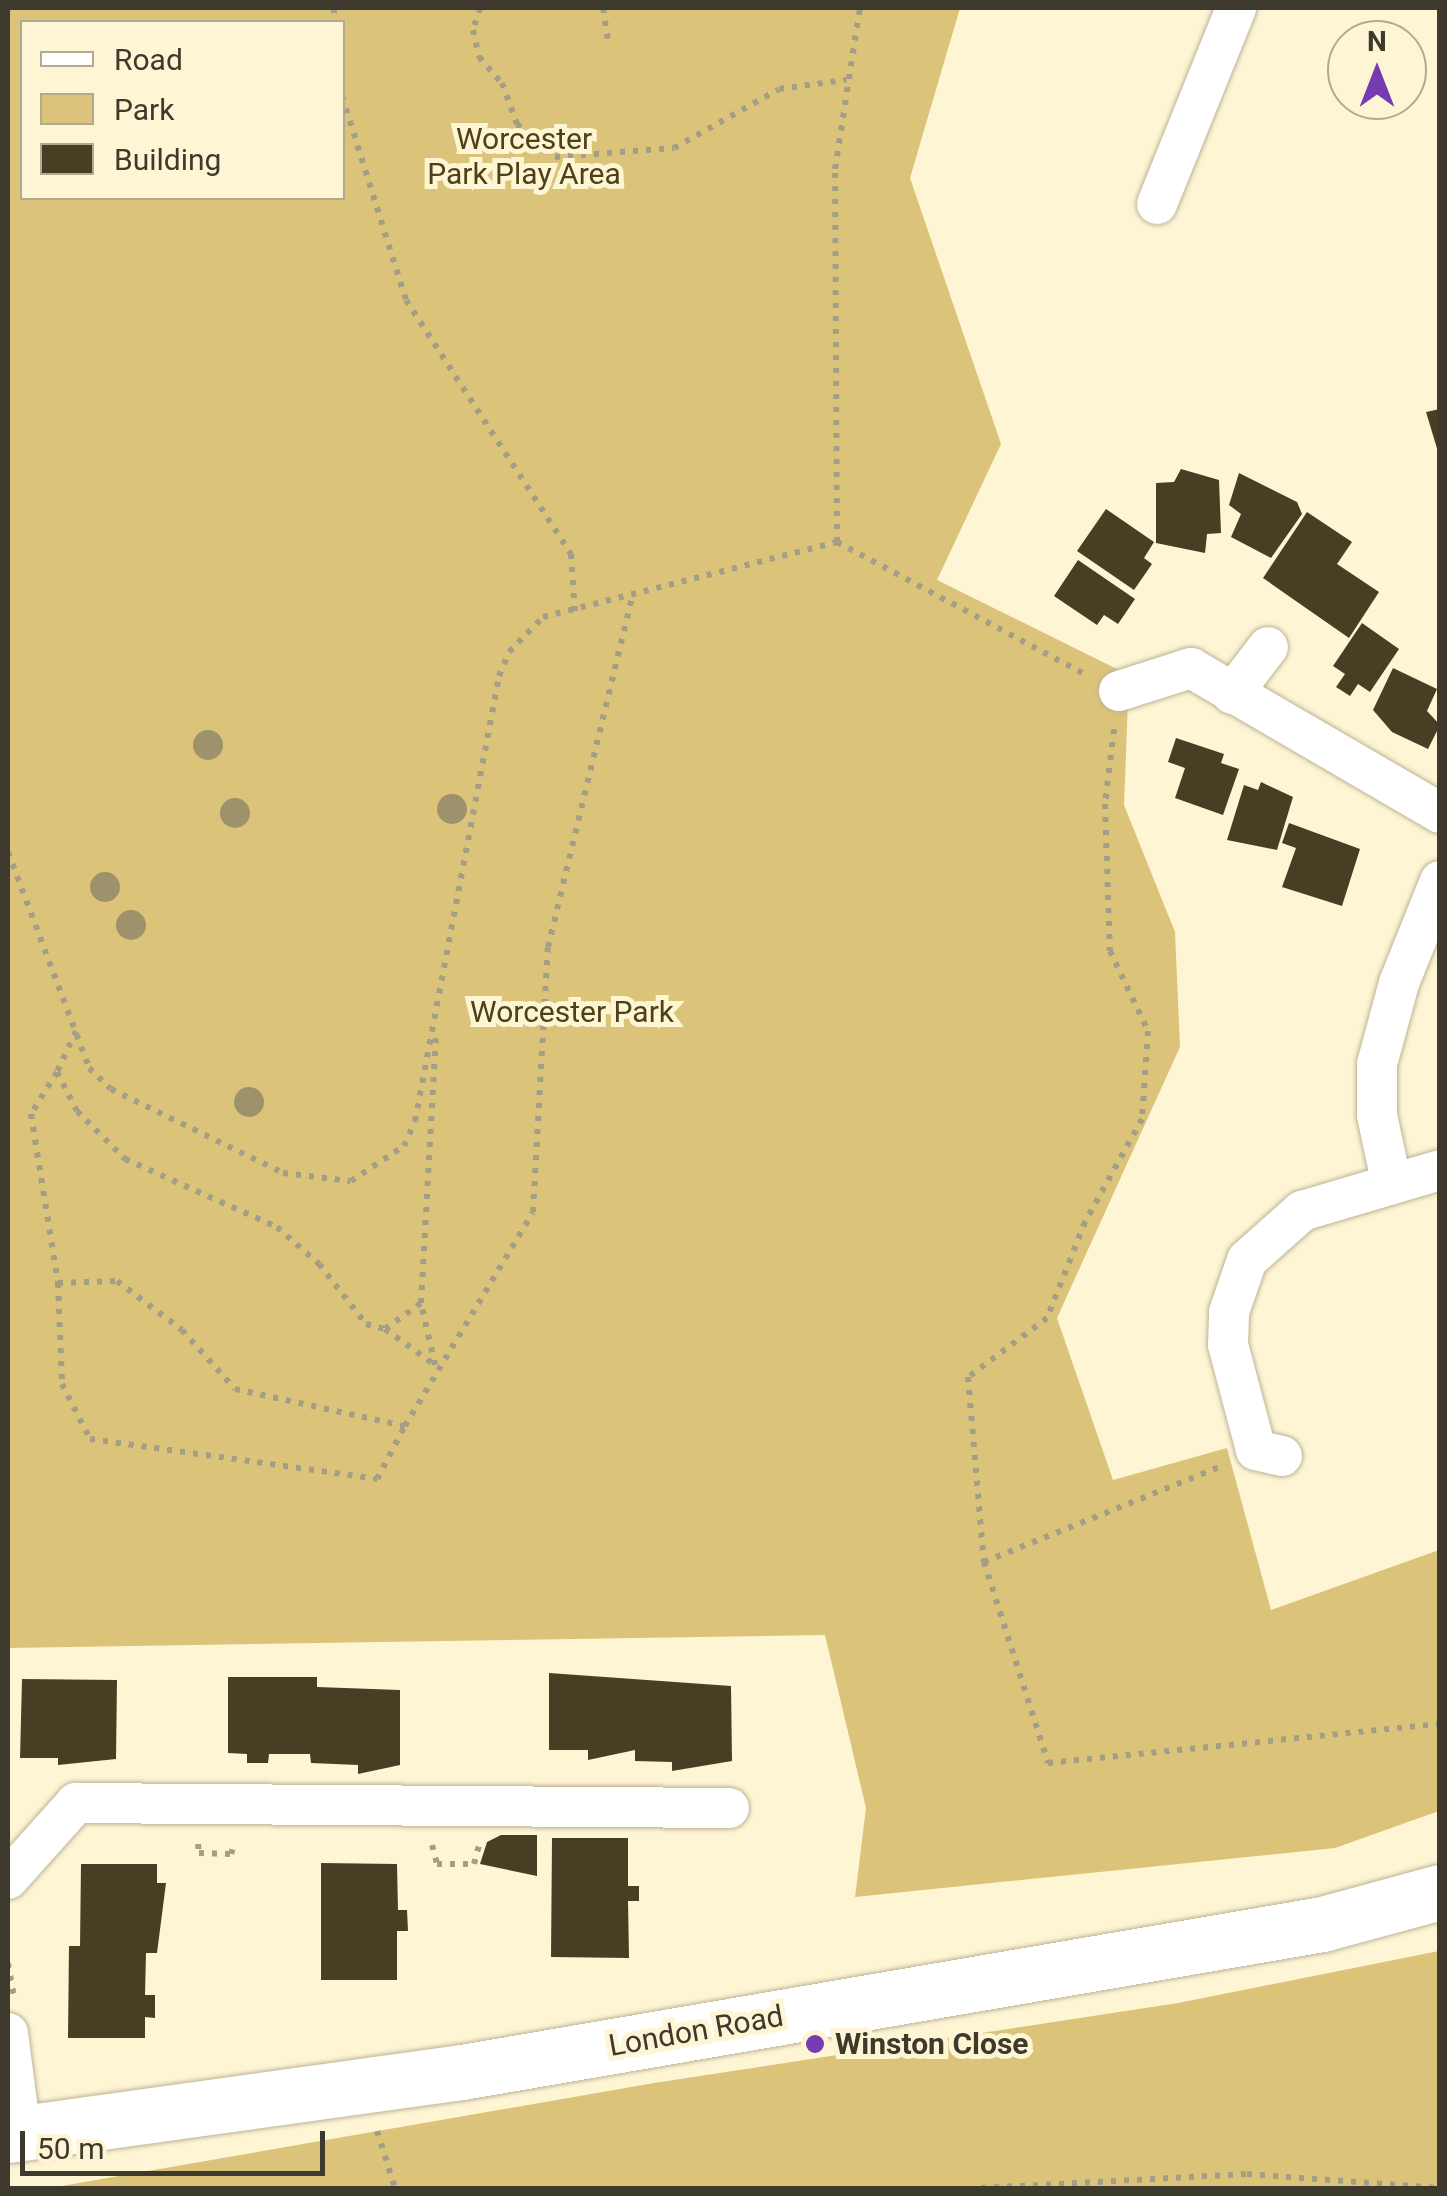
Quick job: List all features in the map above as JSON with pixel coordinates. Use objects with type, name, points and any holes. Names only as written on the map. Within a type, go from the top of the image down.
[{"type":"main road","name":"London Road","points":[[14,2134],[480,2068],[1322,1924],[1440,1892]]},
{"type":"street","points":[[1158,204],[1236,8]]},
{"type":"street","points":[[1232,694],[1268,646]]},
{"type":"street","points":[[1119,691],[1192,668],[1440,813]]},
{"type":"street","points":[[1391,1182],[1377,1115],[1377,1064],[1398,983],[1440,881]]},
{"type":"street","points":[[1282,1456],[1254,1447],[1229,1352],[1229,1312],[1242,1269],[1290,1217],[1391,1182],[1440,1170]]},
{"type":"street","points":[[8,1879],[76,1804],[729,1808]]},
{"type":"street","points":[[8,2033],[14,2134]]},
{"type":"path","points":[[480,8],[473,30],[479,56],[502,83],[518,124],[555,156],[674,148],[788,86],[846,80]]},
{"type":"path","points":[[603,8],[608,39]]},
{"type":"path","points":[[837,542],[834,190],[846,80],[860,8]]},
{"type":"path","points":[[345,106],[406,300],[571,554],[575,612]]},
{"type":"path","points":[[8,852],[89,1068],[110,1089],[283,1173],[351,1182],[404,1146],[437,1004],[499,676],[525,632],[543,616],[631,600],[837,542],[1119,691],[1105,804],[1110,951],[1148,1031],[1142,1120],[1085,1222],[1047,1318],[968,1377],[984,1562],[1048,1763],[1440,1724]]},
{"type":"path","points":[[76,1031],[32,1114],[58,1283],[62,1384],[90,1439],[377,1479],[436,1365],[533,1212],[548,947],[631,600]]},
{"type":"path","points":[[436,1365],[421,1303],[437,1004]]},
{"type":"path","points":[[57,1072],[77,1111],[125,1159],[277,1227],[319,1264],[366,1324],[385,1329],[436,1365]]},
{"type":"path","points":[[58,1283],[117,1281],[182,1330],[235,1389],[405,1426]]},
{"type":"path","points":[[385,1329],[421,1303]]},
{"type":"path","points":[[984,1562],[1240,1459]]},
{"type":"path","points":[[373,2116],[395,2188]]},
{"type":"path","points":[[982,2188],[1247,2174],[1440,2188]]},
{"type":"green space","name":"Worcester Park","points":[[8,8],[960,8],[910,178],[1001,444],[937,580],[1129,675],[1124,805],[1175,932],[1180,1047],[1057,1318],[1113,1480],[1227,1448],[1271,1610],[1439,1550],[1439,1811],[1335,1848],[855,1897],[866,1808],[825,1635],[8,1648]]},
{"type":"green space","points":[[1439,1951],[1439,2188],[50,2188],[654,2083],[1178,2003]]},
{"type":"building","points":[[1440,409],[1440,454],[1439,455],[1426,412]]},
{"type":"building","points":[[1181,469],[1219,480],[1221,533],[1207,534],[1205,553],[1156,543],[1156,483],[1174,482]]},
{"type":"building","points":[[1239,473],[1297,502],[1302,514],[1271,558],[1231,537],[1241,514],[1229,505]]},
{"type":"building","points":[[1106,509],[1154,542],[1144,558],[1152,564],[1134,590],[1077,551]]},
{"type":"building","points":[[1307,512],[1352,542],[1337,564],[1379,592],[1349,638],[1263,578]]},
{"type":"building","points":[[1078,560],[1135,599],[1118,624],[1104,615],[1097,625],[1054,596]]},
{"type":"building","points":[[1362,623],[1399,649],[1370,692],[1358,684],[1350,696],[1336,687],[1345,674],[1333,666]]},
{"type":"building","points":[[1393,668],[1437,689],[1427,711],[1440,725],[1428,749],[1392,732],[1373,710]]},
{"type":"building","points":[[1176,738],[1224,754],[1221,763],[1239,769],[1223,815],[1175,798],[1185,768],[1168,762]]},
{"type":"building","points":[[1261,782],[1293,797],[1277,850],[1227,840],[1244,785],[1258,790]]},
{"type":"building","points":[[1289,823],[1360,849],[1342,906],[1282,887],[1296,848],[1282,843]]},
{"type":"building","points":[[549,1673],[731,1686],[732,1761],[672,1771],[672,1762],[635,1761],[635,1750],[588,1760],[588,1750],[549,1750]]},
{"type":"building","points":[[228,1677],[317,1677],[317,1687],[400,1690],[400,1765],[358,1774],[358,1765],[311,1763],[310,1754],[269,1754],[268,1763],[247,1763],[247,1754],[228,1753]]},
{"type":"building","points":[[22,1679],[117,1680],[116,1759],[58,1765],[58,1758],[20,1758]]},
{"type":"building","points":[[501,1835],[537,1835],[537,1876],[480,1864],[487,1842]]},
{"type":"building","points":[[552,1838],[628,1838],[628,1886],[639,1886],[639,1901],[628,1901],[629,1958],[551,1957]]},
{"type":"building","points":[[321,1863],[397,1864],[398,1910],[407,1910],[408,1931],[397,1931],[397,1980],[321,1980]]},
{"type":"building","points":[[81,1864],[157,1864],[157,1883],[166,1883],[157,1953],[146,1953],[145,1995],[155,1995],[155,2018],[145,2017],[145,2038],[68,2038],[69,1946],[80,1946]]},
{"type":"place","name":"Winston Close","points":[[815,2044]]},
{"type":"park label","name":"Worcester Park Play Area","points":[[524,156]]}]
